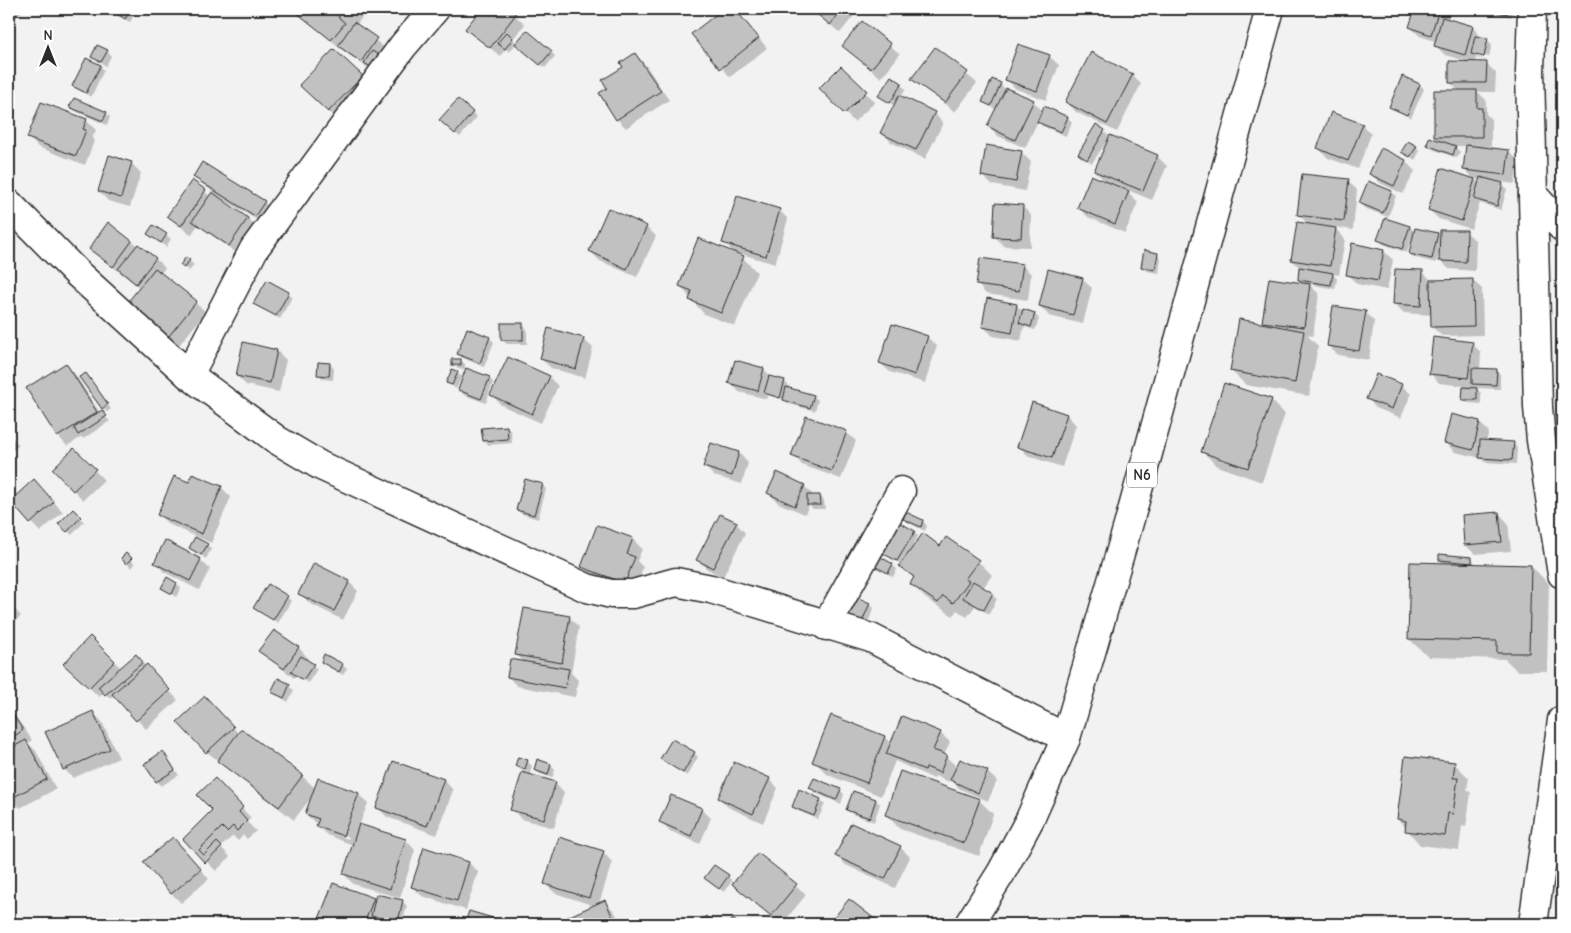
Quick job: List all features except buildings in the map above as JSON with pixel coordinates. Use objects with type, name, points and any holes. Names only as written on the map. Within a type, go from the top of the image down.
[{"type":"main road","points":[[189,375],[239,274],[254,249],[403,46],[435,9]]},
{"type":"main road","name":"N6","points":[[969,924],[1030,819],[1066,738],[1128,526],[1270,9]]},
{"type":"main road","points":[[1532,9],[1530,71],[1541,440],[1562,574]]},
{"type":"main road","points":[[1533,195],[1562,227]]},
{"type":"main road","points":[[9,204],[78,274],[189,375],[277,440],[321,466],[587,588],[612,594],[633,594],[676,582],[711,589],[826,626],[871,638],[1066,738]]},
{"type":"main road","points":[[826,626],[901,490]]},
{"type":"main road","points":[[1533,924],[1562,720]]}]
